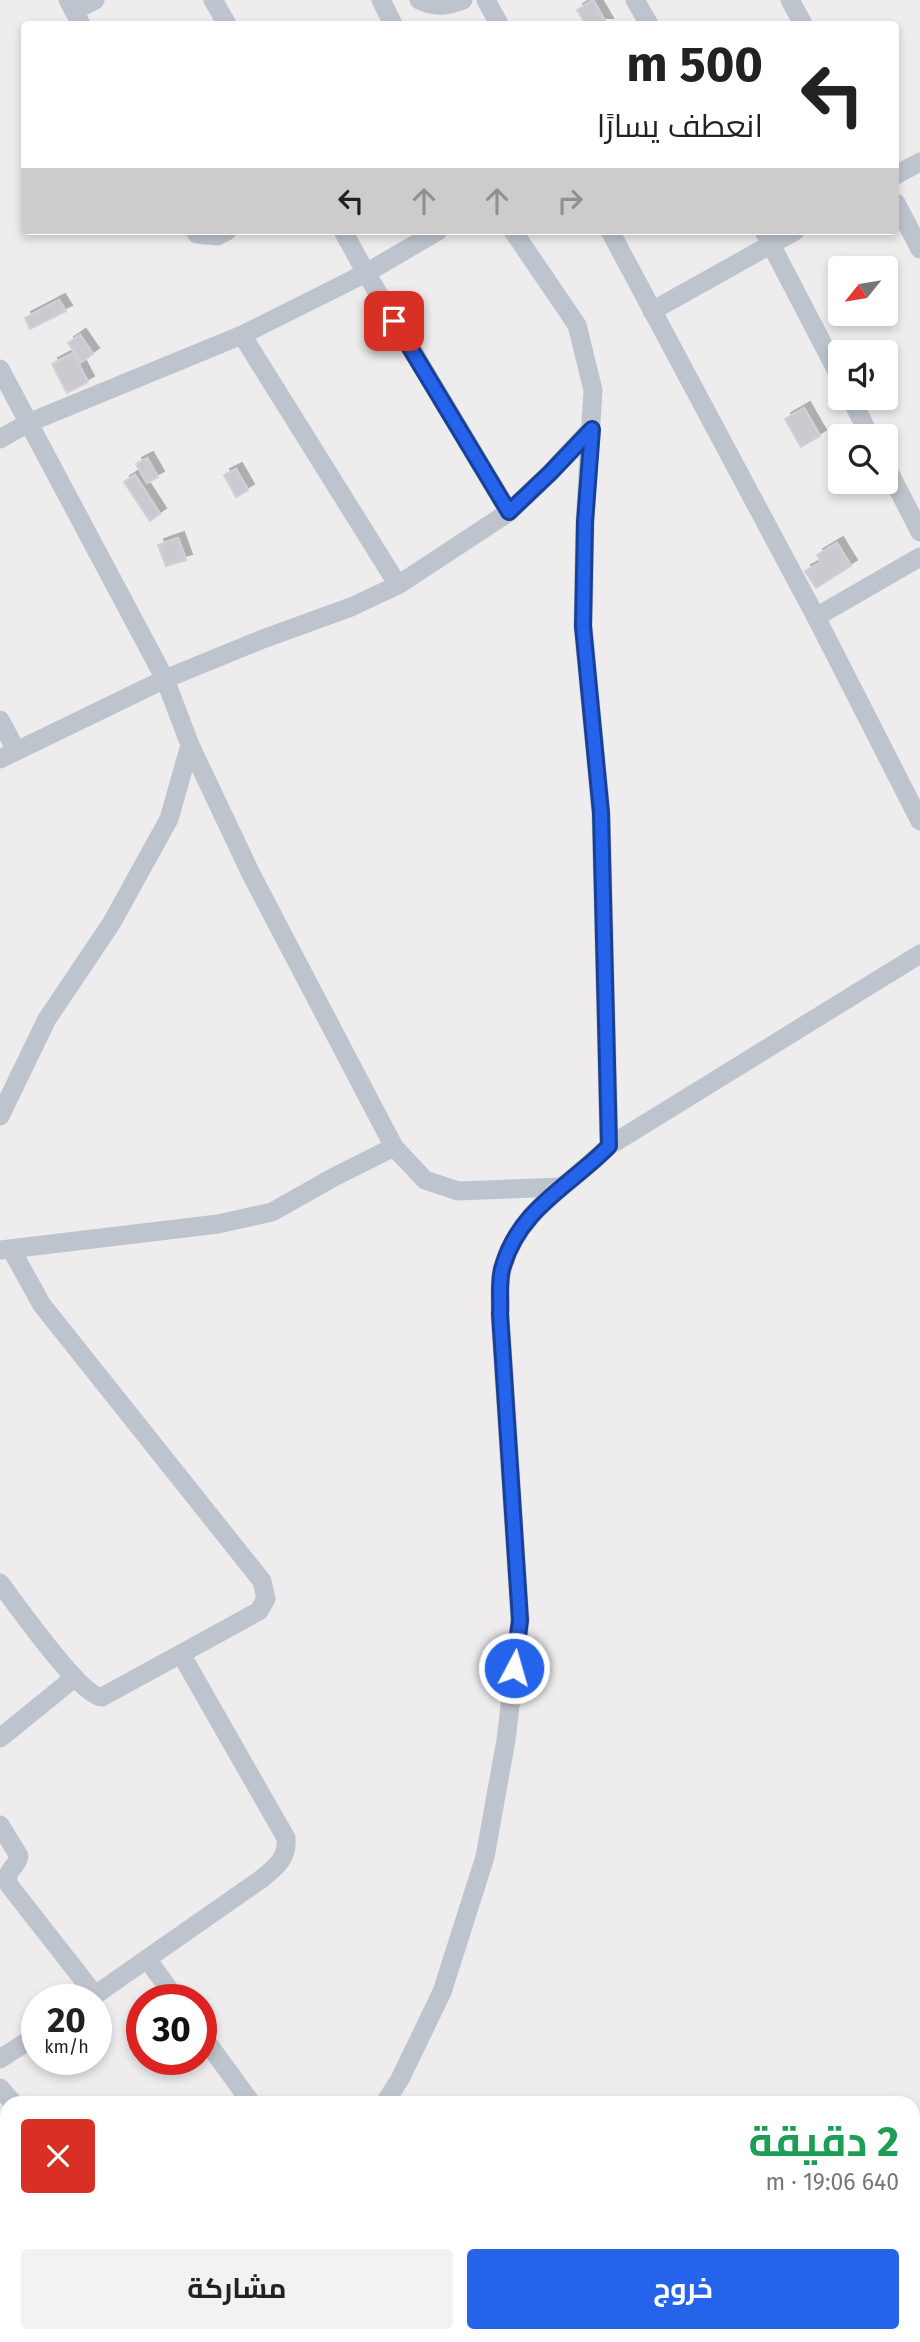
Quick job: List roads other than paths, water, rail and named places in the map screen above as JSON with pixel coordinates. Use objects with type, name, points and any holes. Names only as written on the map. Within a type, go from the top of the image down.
[{"type":"street","points":[[74,12],[95,0]]},
{"type":"street","points":[[213,0],[225,21]]},
{"type":"street","points":[[381,0],[392,21]]},
{"type":"street","points":[[419,0],[444,7],[463,0]]},
{"type":"street","points":[[486,0],[497,21]]},
{"type":"street","points":[[635,0],[647,21]]},
{"type":"street","points":[[790,0],[801,21]]},
{"type":"street","points":[[899,173],[920,162]]},
{"type":"street","points":[[899,209],[920,249]]},
{"type":"street","points":[[346,235],[366,273],[509,512]]},
{"type":"street","points":[[0,439],[28,423],[242,335],[366,273],[431,235]]},
{"type":"street","points":[[516,235],[577,325],[593,390],[585,522],[583,626],[601,813],[609,1146]]},
{"type":"street","points":[[612,235],[816,617],[920,821]]},
{"type":"street","points":[[652,311],[768,238],[828,354]]},
{"type":"street","points":[[242,335],[398,585]]},
{"type":"street","points":[[0,369],[166,679],[190,745],[251,874],[394,1147],[425,1180],[458,1191],[562,1187]]},
{"type":"street","points":[[0,720],[8,754],[166,679],[351,607],[398,585],[509,512],[592,429]]},
{"type":"street","points":[[898,489],[920,532]]},
{"type":"street","points":[[816,617],[920,557]]},
{"type":"street","points":[[0,1116],[47,1020],[111,924],[169,818],[190,745]]},
{"type":"street","points":[[389,2096],[442,1992],[485,1857],[506,1740],[520,1620],[500,1314],[502,1268],[516,1234],[540,1204],[586,1169],[609,1146],[920,954]]},
{"type":"street","points":[[0,1583],[74,1678],[92,1695],[102,1697],[259,1611],[266,1599],[262,1581],[42,1305],[6,1250],[218,1224],[272,1212],[394,1147]]},
{"type":"street","points":[[112,1984],[280,1864],[287,1847],[286,1838],[181,1654]]},
{"type":"street","points":[[0,1738],[74,1678]]},
{"type":"street","points":[[0,1825],[19,1856],[17,1863],[7,1874],[9,1885],[82,1984]]},
{"type":"street","points":[[147,1959],[165,1984]]},
{"type":"street","points":[[0,2059],[21,2045]]},
{"type":"street","points":[[217,2056],[246,2096]]}]
